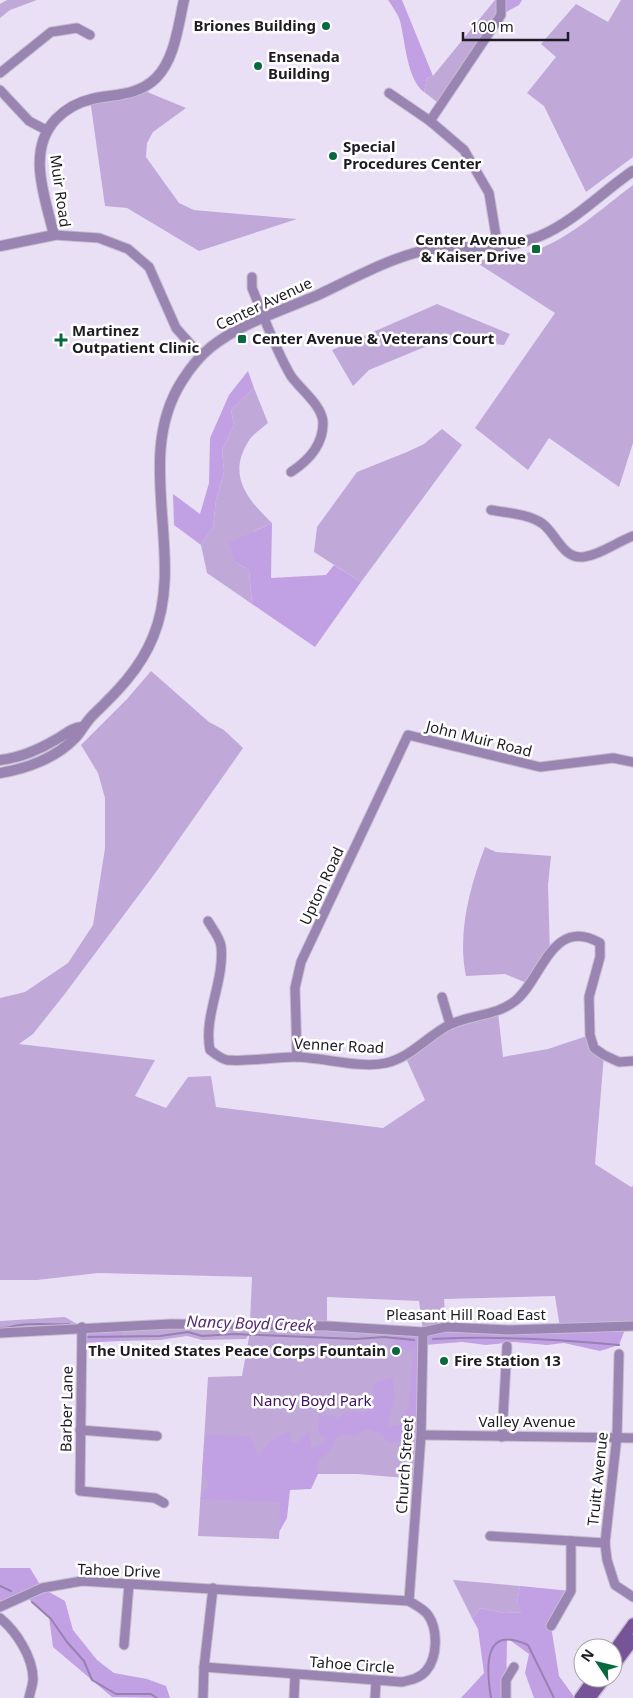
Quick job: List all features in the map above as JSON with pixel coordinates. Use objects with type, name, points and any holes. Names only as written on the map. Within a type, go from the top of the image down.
[{"type":"main road","points":[[623,1638],[633,1624]]},
{"type":"main road","points":[[623,1654],[633,1640]]},
{"type":"street","name":"Muir Road","points":[[0,246],[54,235],[42,183],[39,156],[46,130],[65,109],[90,99],[125,94],[140,89],[156,78],[169,58],[184,0]]},
{"type":"street","points":[[430,121],[501,15],[501,0]]},
{"type":"street","points":[[0,73],[51,32],[77,28],[90,35]]},
{"type":"street","points":[[0,90],[29,121],[46,130]]},
{"type":"street","points":[[388,93],[430,121],[464,150],[489,193],[498,248]]},
{"type":"street","name":"Center Avenue","points":[[0,773],[33,765],[52,755],[76,738],[82,726],[128,680],[154,636],[165,592],[159,487],[163,438],[174,397],[181,383],[201,356],[230,334],[417,252],[436,249],[498,248],[540,236],[565,223],[633,171]]},
{"type":"street","points":[[54,235],[99,238],[128,249],[149,267],[176,328],[201,356]]},
{"type":"street","points":[[252,277],[252,288],[291,375],[315,406],[323,420],[321,438],[306,462],[291,472]]},
{"type":"street","points":[[491,510],[534,518],[545,526],[559,545],[573,555],[581,557],[593,555],[633,536]]},
{"type":"street","name":"Center Avenue","points":[[0,760],[29,753],[58,738],[72,728],[82,726]]},
{"type":"street","name":"John Muir Road","points":[[408,735],[540,767],[613,758],[633,762]]},
{"type":"street","name":"Upton Road","points":[[297,1057],[295,988],[301,962],[408,735]]},
{"type":"street","name":"Venner Road","points":[[208,921],[221,944],[220,976],[207,1036],[210,1050],[225,1060],[297,1057],[384,1064],[405,1056],[450,1024],[478,1015],[498,1012],[516,1000],[530,984],[536,971],[562,940],[578,936],[589,937],[600,943],[600,957],[589,997],[590,1035],[594,1048],[618,1062],[633,1061]]},
{"type":"street","points":[[442,997],[450,1024]]},
{"type":"street","name":"Pleasant Hill Road East","points":[[0,1333],[82,1327],[171,1324],[327,1326],[423,1332],[446,1328],[509,1330],[633,1326]]},
{"type":"street","name":"Barber Lane","points":[[82,1327],[80,1491],[155,1498],[164,1503]]},
{"type":"street","name":"Church Street","points":[[410,1601],[421,1435],[423,1332]]},
{"type":"street","points":[[502,1437],[507,1346]]},
{"type":"street","name":"Truitt Avenue","points":[[620,1354],[616,1436],[605,1543],[607,1560],[616,1585],[633,1597]]},
{"type":"street","points":[[80,1430],[157,1436]]},
{"type":"street","name":"Valley Avenue","points":[[421,1435],[502,1437],[616,1436],[633,1438]]},
{"type":"street","points":[[490,1536],[605,1543]]},
{"type":"street","points":[[551,1626],[571,1591],[571,1541]]},
{"type":"street","name":"Tahoe Drive","points":[[0,1607],[42,1588],[82,1581],[213,1588]]},
{"type":"street","points":[[124,1645],[129,1584]]},
{"type":"street","points":[[203,1698],[204,1667],[213,1588],[410,1601]]},
{"type":"street","name":"Tahoe Circle","points":[[204,1667],[376,1681],[402,1682],[414,1680],[426,1670],[433,1657],[436,1631],[428,1614],[410,1601]]},
{"type":"street","points":[[0,1618],[11,1627],[22,1643],[33,1679],[29,1698]]},
{"type":"street","points":[[506,1698],[506,1680],[514,1667]]},
{"type":"street","points":[[294,1698],[295,1675]]},
{"type":"street","points":[[375,1698],[376,1681]]},
{"type":"green space","points":[[7,0],[37,0],[10,10],[0,18],[0,4]]},
{"type":"green space","points":[[495,0],[501,0],[501,15],[441,105],[424,92],[427,78],[433,76]]},
{"type":"green space","points":[[621,0],[633,0],[633,157],[586,192],[544,106],[527,93],[556,57],[541,44],[576,4],[608,22]]},
{"type":"green space","points":[[140,89],[186,108],[153,132],[147,143],[146,157],[179,203],[194,210],[297,219],[199,251],[127,208],[105,206],[90,99]]},
{"type":"green space","points":[[633,185],[633,443],[619,487],[549,438],[528,470],[475,428],[555,313],[474,261],[519,255],[548,245],[574,230]]},
{"type":"green space","points":[[437,304],[510,334],[504,345],[444,339],[369,370],[353,386],[332,350]]},
{"type":"green space","points":[[254,388],[268,423],[248,442],[242,454],[240,477],[248,496],[272,523],[254,531],[235,562],[249,570],[252,604],[207,573],[201,545],[213,527],[216,500],[224,472],[222,450],[234,425],[231,410]]},
{"type":"green space","points":[[442,429],[462,445],[361,582],[314,552],[317,527],[357,472],[424,444]]},
{"type":"green space","name":"Nancy Boyd Park","points":[[151,671],[209,722],[224,730],[243,748],[156,872],[64,995],[33,1034],[19,1044],[155,1060],[135,1096],[166,1108],[188,1077],[211,1076],[216,1107],[383,1128],[425,1100],[405,1056],[450,1024],[498,1012],[503,1057],[548,1049],[590,1035],[604,1055],[595,1164],[631,1187],[633,1186],[633,1326],[560,1328],[555,1296],[444,1299],[446,1327],[423,1332],[418,1479],[357,1474],[282,1474],[279,1539],[198,1536],[208,1377],[242,1376],[250,1332],[246,1339],[202,1340],[187,1336],[160,1340],[120,1341],[127,1326],[247,1328],[250,1322],[252,1277],[98,1273],[37,1280],[0,1280],[0,998],[25,992],[68,963],[93,925],[105,848],[105,798],[98,773],[81,745],[127,699]],"holes":[[[327,1297],[419,1301],[423,1331],[327,1326]]]},
{"type":"green space","points":[[485,847],[496,852],[551,856],[548,885],[550,954],[529,984],[505,974],[466,976],[463,944],[464,927],[474,878]]},
{"type":"green space","points":[[65,1317],[82,1327],[0,1333],[0,1321]]},
{"type":"green space","points":[[453,1580],[520,1586],[517,1603],[524,1612],[504,1613],[481,1608],[472,1618]]},
{"type":"shaded area","points":[[388,0],[402,0],[433,76],[427,78],[424,92],[418,86],[410,69],[400,21]]},
{"type":"shaded area","points":[[501,0],[522,0],[519,5],[501,15]]},
{"type":"shaded area","points":[[248,371],[254,388],[231,410],[234,425],[222,450],[224,472],[216,500],[213,527],[201,545],[174,525],[173,494],[200,514],[209,483],[210,438],[229,395]]},
{"type":"shaded area","points":[[272,523],[271,578],[326,575],[334,565],[361,582],[315,647],[252,604],[249,570],[235,562],[229,543]]},
{"type":"shaded area","points":[[127,1326],[120,1341],[82,1343],[82,1327]]},
{"type":"shaded area","points":[[626,1327],[619,1345],[600,1351],[564,1343],[547,1345],[514,1342],[486,1345],[462,1342],[424,1345],[421,1435],[407,1442],[387,1442],[381,1434],[367,1429],[354,1436],[342,1434],[335,1438],[330,1451],[318,1462],[318,1474],[311,1489],[290,1490],[287,1518],[279,1532],[280,1502],[200,1499],[209,1484],[202,1470],[206,1435],[250,1436],[259,1458],[271,1441],[290,1432],[290,1441],[296,1444],[309,1432],[311,1448],[323,1444],[327,1438],[318,1433],[320,1414],[339,1418],[347,1411],[366,1413],[372,1406],[374,1384],[393,1377],[394,1398],[388,1426],[401,1425],[409,1405],[413,1350],[409,1351],[393,1346],[396,1330]]},
{"type":"shaded area","points":[[0,1568],[30,1568],[42,1588],[65,1601],[73,1630],[97,1660],[114,1673],[147,1679],[166,1686],[170,1698],[112,1697],[53,1647],[49,1617],[24,1595],[0,1607]]},
{"type":"shaded area","points":[[520,1586],[571,1591],[551,1626],[559,1676],[575,1698],[534,1698],[525,1673],[529,1654],[507,1638],[506,1698],[461,1698],[484,1673],[478,1629],[472,1618],[481,1608],[504,1613],[523,1612],[517,1603]]},
{"type":"waterway","name":"Nancy Boyd Creek","points":[[0,1328],[26,1324],[69,1324]]},
{"type":"waterway","name":"Nancy Boyd Creek","points":[[86,1337],[160,1336],[188,1332],[202,1336],[234,1334],[356,1339],[384,1337],[414,1340]]},
{"type":"waterway","name":"Nancy Boyd Creek","points":[[433,1339],[526,1339],[619,1345]]},
{"type":"waterway","points":[[0,1586],[11,1591]]},
{"type":"waterway","points":[[32,1602],[51,1619],[67,1642],[84,1661],[92,1680],[116,1694],[151,1694],[157,1698]]},
{"type":"waterway","points":[[491,1698],[488,1674],[491,1652],[495,1644],[503,1640],[513,1640],[528,1645],[554,1698]]},
{"type":"place","name":"Briones Building","points":[[326,26]]},
{"type":"place","name":"Ensenada Building","points":[[258,66]]},
{"type":"place","name":"Special Procedures Center","points":[[333,156]]},
{"type":"place","name":"Center Avenue & Kaiser Drive","points":[[536,249]]},
{"type":"place","name":"Center Avenue & Veterans Court","points":[[242,339]]},
{"type":"place","name":"Martinez Outpatient Clinic","points":[[61,340]]},
{"type":"place","name":"The United States Peace Corps Fountain","points":[[396,1351]]},
{"type":"place","name":"Fire Station 13","points":[[444,1361]]}]
